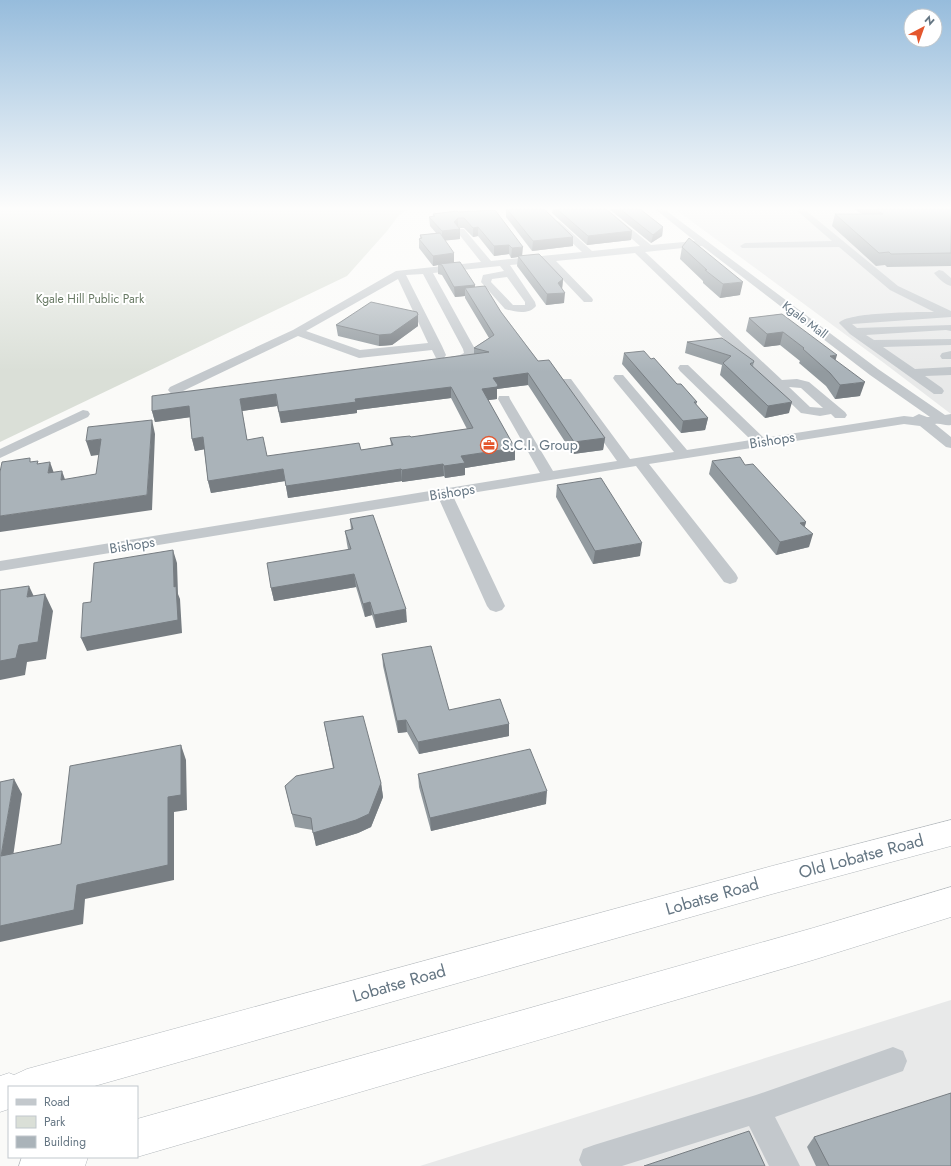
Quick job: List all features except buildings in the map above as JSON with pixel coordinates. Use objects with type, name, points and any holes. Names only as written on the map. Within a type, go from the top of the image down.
[{"type":"highway","name":"Old Lobatse Road","points":[[772,880],[951,833]]},
{"type":"highway","name":"Lobatse Road","points":[[31,1086],[772,880]]},
{"type":"highway","points":[[138,1138],[813,944],[951,902]]},
{"type":"highway","points":[[38,1166],[66,1158]]},
{"type":"street","points":[[210,391],[181,394],[176,393],[174,390],[297,332],[400,273],[500,263]]},
{"type":"street","points":[[503,263],[510,273]]},
{"type":"street","points":[[554,263],[588,300]]},
{"type":"street","points":[[658,263],[806,410],[820,412],[833,410]]},
{"type":"street","name":"Kgale Mall","points":[[732,263],[874,372],[918,416],[951,444]]},
{"type":"street","points":[[864,263],[894,288],[950,314]]},
{"type":"street","points":[[426,270],[469,349],[470,354],[464,358],[428,364]]},
{"type":"street","points":[[400,273],[444,362]]},
{"type":"street","points":[[939,273],[951,283]]},
{"type":"street","points":[[352,300],[367,303]]},
{"type":"street","points":[[405,310],[420,313],[448,311]]},
{"type":"street","points":[[938,391],[915,373],[854,332],[845,323],[855,319],[950,314]]},
{"type":"street","points":[[854,332],[946,327],[951,328]]},
{"type":"street","points":[[297,332],[361,360],[436,346]]},
{"type":"street","points":[[872,344],[951,342]]},
{"type":"street","points":[[684,368],[761,442]]},
{"type":"street","points":[[915,373],[951,371]]},
{"type":"street","points":[[619,378],[684,456]]},
{"type":"street","points":[[567,382],[730,578]]},
{"type":"street","points":[[779,384],[797,383],[805,385],[853,428]]},
{"type":"street","points":[[504,400],[549,477]]},
{"type":"street","points":[[918,416],[951,407]]},
{"type":"street","points":[[0,454],[83,414]]},
{"type":"street","points":[[918,416],[948,421]]},
{"type":"street","name":"Bishops","points":[[0,566],[684,456],[918,416]]},
{"type":"street","points":[[444,494],[496,606]]},
{"type":"street","points":[[594,1160],[756,1109],[893,1061]]},
{"type":"street","points":[[756,1109],[785,1166]]},
{"type":"shaded area","points":[[749,263],[951,263],[951,414]]},
{"type":"shaded area","points":[[951,1000],[951,1166],[420,1166]]},
{"type":"green space","name":"Kgale Hill Public Park","points":[[0,263],[358,263],[347,276],[0,442]]},
{"type":"place","name":"S.C.I. Group","points":[[489,445]]}]
